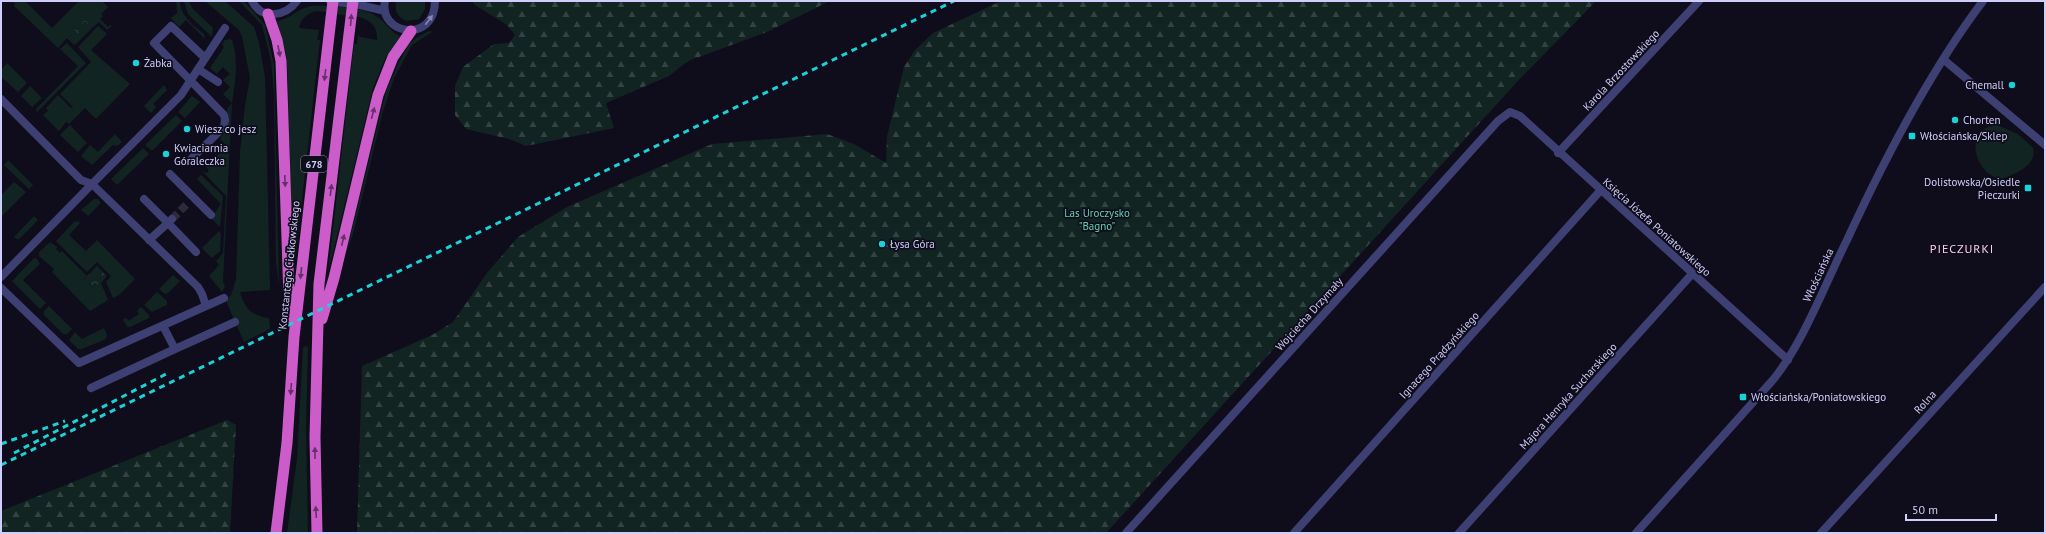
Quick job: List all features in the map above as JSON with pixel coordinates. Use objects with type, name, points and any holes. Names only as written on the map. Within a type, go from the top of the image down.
[{"type":"highway","name":"Konstantego Ciołkowskiego","points":[[276,533],[287,443],[294,337],[330,36],[332,1]]},
{"type":"highway","name":"678","points":[[317,533],[315,437],[319,284],[353,1]]},
{"type":"highway","points":[[268,14],[277,40],[281,61],[289,298],[294,337]]},
{"type":"highway","points":[[318,336],[334,278],[378,95],[393,58],[411,31]]},
{"type":"street","points":[[252,1],[260,10],[268,14],[277,15],[285,13],[298,1]]},
{"type":"street","points":[[332,1],[360,5],[385,11]]},
{"type":"street","points":[[385,1],[385,11],[388,19],[394,26],[402,30],[411,31],[421,28],[429,22],[435,11],[435,1]]},
{"type":"street","name":"Karola Brzostowskiego","points":[[1558,153],[1699,1]]},
{"type":"street","name":"Włościańska","points":[[1636,533],[1772,381],[1788,360],[1882,169],[1960,30],[1983,1]]},
{"type":"street","points":[[188,162],[224,127],[226,120],[224,115],[154,43],[171,26],[206,58]]},
{"type":"street","points":[[1,277],[181,94],[225,28]]},
{"type":"street","points":[[1943,59],[2045,145]]},
{"type":"street","points":[[198,68],[218,82]]},
{"type":"street","points":[[1,99],[81,180],[92,184],[198,287],[206,306]]},
{"type":"street","name":"Księcia Józefa Poniatowskiego","points":[[1510,112],[1520,116],[1558,153],[1788,360]]},
{"type":"street","name":"Wojciecha Drzymały","points":[[1126,533],[1488,132],[1504,115],[1510,112]]},
{"type":"street","points":[[170,174],[191,200],[211,215]]},
{"type":"street","name":"Ignacego Prądzyńskiego","points":[[1294,533],[1600,191]]},
{"type":"street","points":[[144,199],[170,221],[196,252]]},
{"type":"street","points":[[149,240],[170,221]]},
{"type":"street","name":"Majora Henryka Sucharskiego","points":[[1459,533],[1692,274]]},
{"type":"street","name":"Rolna","points":[[1821,533],[2045,287]]},
{"type":"street","points":[[1,288],[79,363],[224,298]]},
{"type":"street","points":[[91,388],[235,322]]},
{"type":"street","points":[[163,326],[174,349]]},
{"type":"green space","points":[[12,1],[25,1],[52,28],[79,1],[102,1],[108,7],[101,14],[103,16],[100,19],[108,27],[110,25],[112,26],[107,30],[99,22],[92,28],[85,21],[69,37],[76,44],[74,45],[67,38],[58,48],[14,6],[15,4]]},
{"type":"green space","points":[[176,1],[180,1],[182,12],[191,23],[204,34],[205,39],[186,20],[179,27],[171,18],[177,13]]},
{"type":"green space","points":[[184,1],[189,1],[192,8],[213,28],[212,37],[188,14]]},
{"type":"green space","points":[[205,1],[225,1],[254,27],[259,43],[265,77],[270,290],[240,292],[246,307],[253,313],[269,318],[270,329],[244,342],[226,301],[231,295],[236,280],[240,152],[245,105],[250,78],[242,36],[239,30]]},
{"type":"green space","points":[[239,1],[244,1],[265,25],[274,65],[279,286],[276,262],[274,94],[271,60],[262,25]]},
{"type":"green space","points":[[396,1],[425,1],[425,9],[419,19],[407,21],[397,14]]},
{"type":"green space","points":[[472,1],[830,1],[767,32],[688,61],[669,76],[606,103],[614,128],[526,146],[509,139],[466,129],[455,115],[455,86],[463,67],[494,44],[509,43],[515,35],[507,25],[475,5]]},
{"type":"green space","name":"Las Uroczysko \"Bagno\"","points":[[1001,1],[1596,1],[1516,83],[1106,533],[357,533],[362,366],[432,335],[453,322],[487,273],[518,237],[567,207],[712,144],[827,134],[854,144],[886,163],[887,136],[904,67],[915,50],[933,33]]},
{"type":"green space","points":[[311,6],[345,7],[363,10],[379,18],[400,36],[385,59],[373,88],[328,273],[354,44],[357,44],[358,34],[360,37],[377,40],[374,26],[363,18],[315,11],[303,18],[300,23],[299,28],[319,30],[317,40],[320,40],[292,288],[288,81],[286,54],[277,21]]},
{"type":"green space","points":[[85,20],[92,28],[76,44],[69,37]]},
{"type":"green space","points":[[98,26],[107,34],[91,50],[130,84],[96,119],[85,108],[69,124],[66,122],[59,131],[43,115],[48,111],[46,108],[58,95],[71,108],[73,107],[60,94],[91,62],[78,47]]},
{"type":"green space","points":[[429,31],[432,32],[412,45],[394,78],[383,111],[353,234],[346,254],[386,92],[398,64],[409,44],[416,38]]},
{"type":"green space","points":[[225,40],[232,40],[234,48],[236,63],[232,103],[223,94],[230,87],[223,80],[230,74],[223,67],[217,74],[210,68],[224,47],[222,44]]},
{"type":"green space","points":[[67,43],[86,63],[37,112],[36,109],[78,66],[60,49]]},
{"type":"green space","points":[[7,63],[27,83],[18,92],[1,77],[1,70]]},
{"type":"green space","points":[[164,85],[167,90],[153,104],[156,107],[151,113],[144,106]]},
{"type":"green space","points":[[30,86],[42,98],[32,107],[21,96]]},
{"type":"green space","points":[[192,96],[200,102],[185,118],[178,112]]},
{"type":"green space","points":[[232,103],[223,282],[225,286],[222,292],[209,276],[219,265],[216,261],[223,253],[226,196],[202,171],[207,173],[209,170],[206,167],[227,146],[220,139],[229,125],[227,109]]},
{"type":"green space","points":[[176,115],[182,121],[152,151],[145,145]]},
{"type":"green space","points":[[70,125],[87,143],[78,152],[60,135]]},
{"type":"green space","points":[[1997,125],[2018,134],[2033,148],[2034,154],[2032,159],[2024,168],[2001,179],[1991,175],[1984,168],[1978,160],[1976,151],[1976,142],[1980,134],[1987,128]]},
{"type":"green space","points":[[115,134],[122,142],[117,146],[113,145],[92,165],[81,156],[90,145],[98,152]]},
{"type":"green space","points":[[143,148],[149,154],[117,185],[111,179]]},
{"type":"green space","points":[[8,160],[33,185],[29,189],[4,165]]},
{"type":"green space","points":[[201,175],[223,196],[220,227],[211,218],[221,204],[197,179]]},
{"type":"green space","points":[[14,182],[26,192],[1,217],[1,195]]},
{"type":"green space","points":[[94,199],[98,199],[101,203],[88,216],[81,210]]},
{"type":"green space","points":[[34,216],[38,220],[19,239],[14,237]]},
{"type":"green space","points":[[78,221],[80,223],[69,235],[86,251],[97,240],[135,279],[119,295],[113,298],[106,282],[111,276],[97,262],[87,272],[56,241],[74,222]]},
{"type":"green space","points":[[219,231],[221,234],[220,251],[212,258],[202,248]]},
{"type":"green space","points":[[50,242],[57,247],[56,249],[60,253],[62,251],[87,276],[84,279],[92,287],[101,283],[108,300],[90,311],[52,272],[54,269],[39,256],[39,252]]},
{"type":"green space","points":[[36,258],[40,264],[23,280],[46,303],[40,309],[12,281],[33,259]]},
{"type":"green space","points":[[97,266],[107,276],[101,283],[92,287],[84,279]]},
{"type":"green space","points":[[173,275],[180,281],[168,293],[165,294],[159,289]]},
{"type":"green space","points":[[157,292],[167,301],[167,305],[152,312],[144,305]]},
{"type":"green space","points":[[49,306],[72,329],[67,334],[63,334],[44,315],[44,311]]},
{"type":"green space","points":[[141,307],[149,315],[149,318],[127,327],[123,319],[127,318],[128,321],[139,314],[137,311]]},
{"type":"green space","points":[[104,328],[107,335],[106,339],[82,349],[78,349],[69,340],[75,332],[82,339]]},
{"type":"green space","points":[[308,346],[306,430],[308,533],[287,533],[297,459],[303,347]]},
{"type":"green space","points":[[227,420],[236,425],[230,533],[1,533],[1,511]]},
{"type":"tunnel","points":[[172,219],[189,202]]},
{"type":"railway","points":[[1,465],[954,1]]},
{"type":"railway","points":[[14,453],[170,372]]},
{"type":"railway","points":[[1,444],[65,421]]},
{"type":"place","name":"Żabka","points":[[136,63]]},
{"type":"place","name":"Chemall","points":[[2012,85]]},
{"type":"place","name":"Chorten","points":[[1955,120]]},
{"type":"place","name":"Wiesz co jesz","points":[[187,129]]},
{"type":"place","name":"Włościańska/Sklep","points":[[1912,136]]},
{"type":"place","name":"Kwiaciarnia Góraleczka","points":[[166,154]]},
{"type":"place","name":"Dolistowska/Osiedle Pieczurki","points":[[2028,188]]},
{"type":"place","name":"Łysa Góra","points":[[882,244]]},
{"type":"place","name":"Włościańska/Poniatowskiego","points":[[1743,397]]},
{"type":"district","name":"PIECZURKI","points":[[1962,248]]}]
